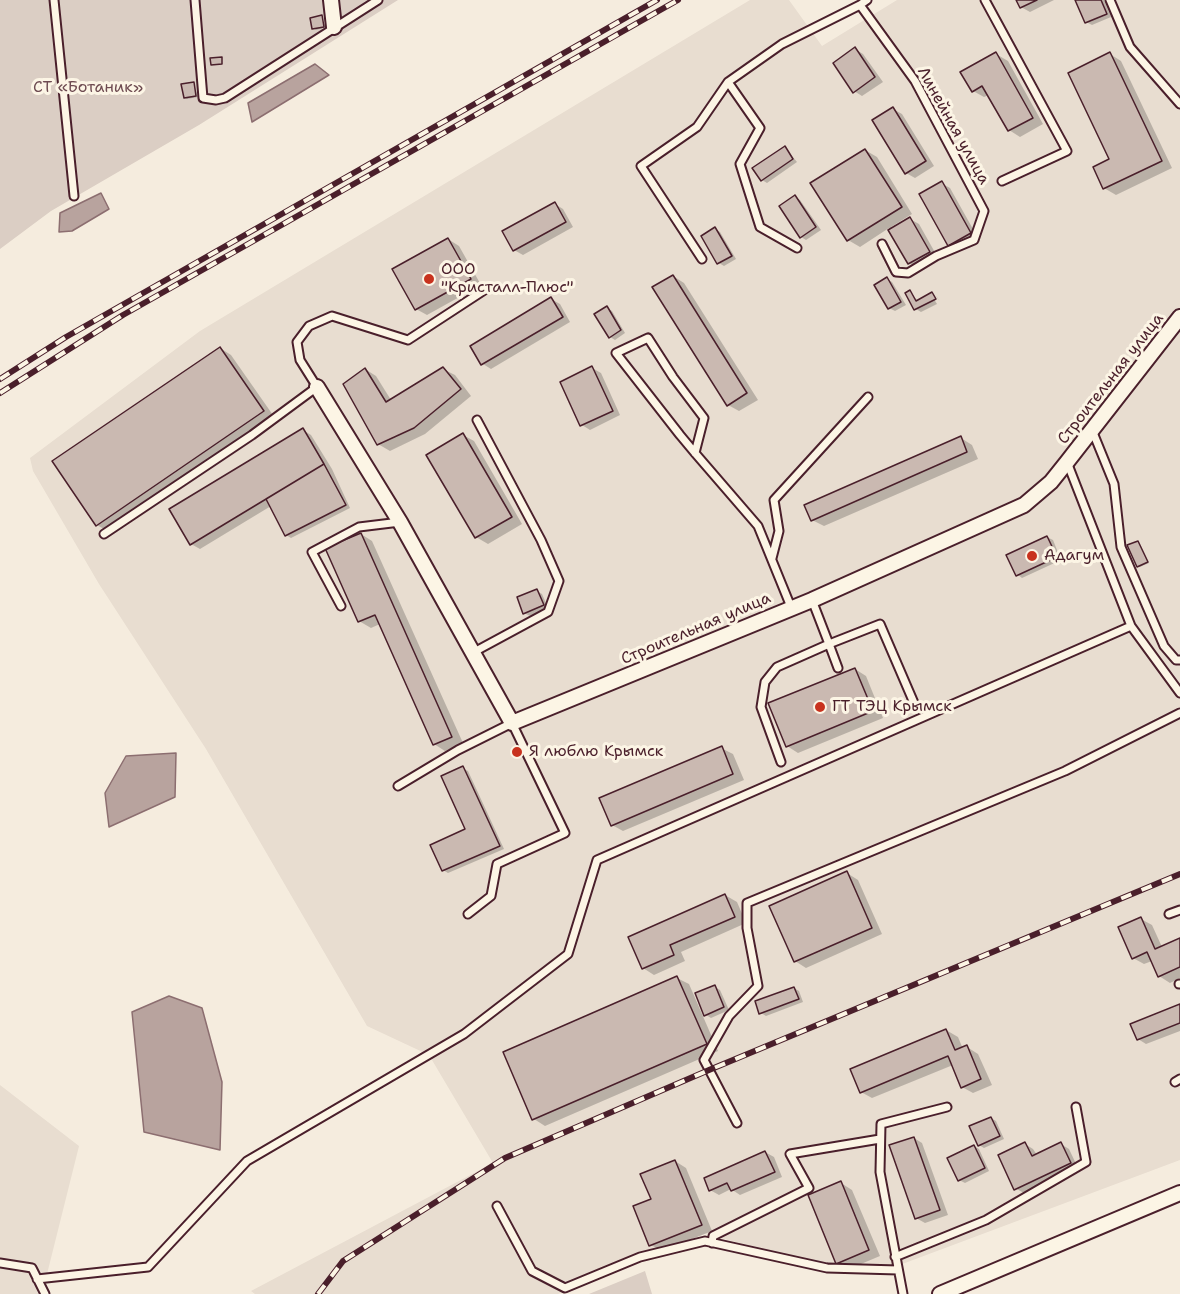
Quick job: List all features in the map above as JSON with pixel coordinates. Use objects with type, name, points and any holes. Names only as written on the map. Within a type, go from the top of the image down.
[{"type":"street","points":[[331,0],[334,27]]},
{"type":"street","name":"Строительная улица","points":[[512,723],[812,600],[1024,505],[1051,482],[1180,317]]},
{"type":"street","points":[[316,387],[400,522],[512,723]]},
{"type":"street","points":[[940,1294],[1180,1192]]},
{"type":"lane","points":[[54,0],[74,196]]},
{"type":"lane","points":[[195,0],[203,98],[216,100],[225,98],[378,0]]},
{"type":"lane","points":[[702,259],[641,166],[697,127],[728,82],[782,44],[867,0]]},
{"type":"lane","points":[[985,0],[1067,151],[1002,181]]},
{"type":"lane","points":[[1110,0],[1130,47],[1180,104]]},
{"type":"lane","name":"Линейная улица","points":[[860,5],[915,81],[984,211],[974,240],[936,256],[908,273],[896,272],[882,244]]},
{"type":"lane","points":[[728,82],[760,128],[740,165],[760,227],[797,248]]},
{"type":"lane","points":[[104,534],[252,435],[316,387],[300,360],[297,342],[309,326],[332,316],[408,340],[486,289]]},
{"type":"lane","points":[[695,453],[704,418],[673,377],[648,338],[616,352],[680,435],[695,453],[758,526],[791,607]]},
{"type":"lane","points":[[772,558],[779,531],[774,500],[868,398]]},
{"type":"lane","points":[[474,652],[548,612],[559,581],[541,540],[477,420]]},
{"type":"lane","points":[[1092,429],[1114,484],[1121,547],[1164,646],[1176,660],[1180,660]]},
{"type":"lane","points":[[1067,462],[1131,626],[1180,693]]},
{"type":"lane","points":[[341,606],[312,552],[359,527],[400,522]]},
{"type":"lane","points":[[812,600],[838,668]]},
{"type":"lane","points":[[781,762],[761,707],[765,682],[777,667],[880,624],[914,703]]},
{"type":"lane","points":[[37,1279],[148,1267],[247,1161],[464,1034],[568,954],[597,860],[1131,626]]},
{"type":"lane","points":[[737,1123],[704,1060],[729,1016],[758,986],[747,928],[747,903],[1065,771],[1180,713]]},
{"type":"lane","points":[[398,786],[461,749],[512,723],[565,833],[497,864],[491,896],[468,914]]},
{"type":"lane","points":[[1169,914],[1180,910]]},
{"type":"lane","points":[[903,1294],[880,1172],[881,1124],[947,1107]]},
{"type":"lane","points":[[895,1257],[986,1220],[1086,1162],[1076,1107]]},
{"type":"lane","points":[[712,1243],[713,1236],[809,1188],[790,1154],[880,1139]]},
{"type":"lane","points":[[497,1206],[532,1271],[565,1288],[640,1257],[705,1241],[827,1268],[898,1270]]},
{"type":"lane","points":[[0,1263],[32,1268],[45,1294]]},
{"type":"shaded area","points":[[750,0],[789,0],[822,46],[897,0],[1180,0],[1180,1160],[897,1266],[851,1272],[705,1234],[558,1294],[255,1294],[251,1291],[493,1163],[429,1055],[367,1026],[206,749],[99,584],[33,471],[30,458],[200,331]]},
{"type":"shaded area","points":[[315,64],[329,75],[252,122],[248,103]]},
{"type":"shaded area","points":[[101,193],[109,209],[72,231],[59,232],[60,213]]},
{"type":"shaded area","points":[[176,753],[175,797],[109,827],[105,793],[126,756]]},
{"type":"shaded area","points":[[169,996],[202,1008],[222,1082],[220,1150],[144,1132],[132,1012]]},
{"type":"shaded area","points":[[0,1085],[79,1146],[42,1294],[0,1294]]},
{"type":"green space","name":"СТ «Ботаник»","points":[[0,0],[398,0],[199,125],[51,211],[0,249]]},
{"type":"green space","points":[[645,1271],[652,1294],[589,1294]]},
{"type":"building","points":[[1016,0],[1037,0],[1020,8]]},
{"type":"building","points":[[1075,0],[1101,0],[1107,14],[1085,23]]},
{"type":"building","points":[[322,15],[324,27],[312,29],[310,18]]},
{"type":"building","points":[[855,47],[875,77],[853,93],[833,63]]},
{"type":"building","points":[[996,52],[1033,118],[1008,131],[982,86],[972,92],[960,72]]},
{"type":"building","points":[[1110,52],[1162,161],[1103,189],[1093,167],[1109,159],[1068,73]]},
{"type":"building","points":[[222,57],[222,64],[211,65],[210,58]]},
{"type":"building","points":[[194,82],[196,96],[184,98],[181,84]]},
{"type":"building","points":[[893,107],[926,161],[905,174],[872,120]]},
{"type":"building","points":[[785,146],[793,159],[761,181],[752,168]]},
{"type":"building","points":[[865,149],[902,207],[847,241],[810,183]]},
{"type":"building","points":[[942,181],[971,233],[948,246],[919,194]]},
{"type":"building","points":[[795,195],[816,227],[800,238],[779,206]]},
{"type":"building","points":[[555,202],[566,222],[513,251],[502,231]]},
{"type":"building","points":[[910,217],[930,252],[908,264],[888,230]]},
{"type":"building","points":[[715,227],[732,256],[717,264],[701,236]]},
{"type":"building","points":[[448,238],[471,279],[415,310],[392,269]]},
{"type":"building","points":[[673,275],[747,393],[727,406],[652,287]]},
{"type":"building","points":[[887,277],[901,302],[888,309],[874,285]]},
{"type":"building","points":[[910,290],[916,301],[932,292],[936,299],[914,310],[905,293]]},
{"type":"building","points":[[551,297],[563,317],[481,365],[470,346]]},
{"type":"building","points":[[607,306],[621,330],[609,338],[594,314]]},
{"type":"building","points":[[220,347],[264,411],[96,526],[52,461]]},
{"type":"building","points":[[592,366],[613,411],[580,426],[560,382]]},
{"type":"building","points":[[443,367],[461,389],[414,428],[377,445],[343,384],[365,368],[386,402]]},
{"type":"building","points":[[303,428],[324,464],[190,545],[169,509]]},
{"type":"building","points":[[463,433],[512,517],[475,538],[426,455]]},
{"type":"building","points":[[961,436],[967,452],[811,521],[804,505]]},
{"type":"building","points":[[324,464],[346,505],[285,536],[266,499]]},
{"type":"building","points":[[361,533],[452,737],[433,745],[375,615],[358,622],[325,548]]},
{"type":"building","name":"Адагум","points":[[1047,536],[1057,557],[1016,576],[1006,555]]},
{"type":"building","points":[[1138,541],[1148,562],[1137,567],[1127,545]]},
{"type":"building","points":[[537,589],[544,605],[523,614],[517,597]]},
{"type":"building","name":"ГТ ТЭЦ Крымск","points":[[855,668],[873,711],[786,747],[768,703]]},
{"type":"building","points":[[722,746],[733,774],[611,826],[599,798]]},
{"type":"building","points":[[463,766],[500,846],[442,871],[430,845],[465,829],[441,776]]},
{"type":"building","points":[[847,871],[872,928],[794,962],[769,906]]},
{"type":"building","points":[[725,894],[735,917],[670,945],[674,955],[642,969],[628,937]]},
{"type":"building","points":[[1141,917],[1155,949],[1180,938],[1180,967],[1158,977],[1147,952],[1132,959],[1118,927]]},
{"type":"building","points":[[677,976],[707,1044],[532,1120],[503,1052]]},
{"type":"building","points":[[715,985],[724,1007],[704,1016],[695,993]]},
{"type":"building","points":[[794,987],[799,999],[759,1014],[755,1001]]},
{"type":"building","points":[[1180,1004],[1180,1023],[1137,1040],[1130,1024]]},
{"type":"building","points":[[946,1029],[955,1050],[967,1045],[981,1079],[961,1088],[948,1056],[860,1093],[850,1069]]},
{"type":"building","points":[[991,1117],[1000,1136],[978,1146],[969,1126]]},
{"type":"building","points":[[914,1137],[940,1210],[915,1219],[889,1145]]},
{"type":"building","points":[[1025,1142],[1032,1156],[1061,1142],[1071,1163],[1014,1190],[998,1155]]},
{"type":"building","points":[[974,1145],[985,1168],[958,1181],[947,1158]]},
{"type":"building","points":[[765,1151],[775,1172],[731,1191],[727,1183],[709,1191],[704,1178]]},
{"type":"building","points":[[675,1160],[702,1225],[649,1246],[633,1206],[651,1199],[640,1174]]},
{"type":"building","points":[[841,1181],[869,1250],[836,1264],[808,1195]]},
{"type":"railway","points":[[0,379],[66,337],[657,0]]},
{"type":"railway","points":[[0,393],[123,315],[678,0]]},
{"type":"railway","points":[[318,1294],[343,1261],[505,1158],[709,1070],[1180,874]]},
{"type":"place","name":"ООО \"Кристалл-Плюс\"","points":[[429,279]]},
{"type":"place","name":"Адагум","points":[[1032,556]]},
{"type":"place","name":"ГТ ТЭЦ Крымск","points":[[820,707]]},
{"type":"place","name":"Я люблю Крымск","points":[[517,752]]}]
